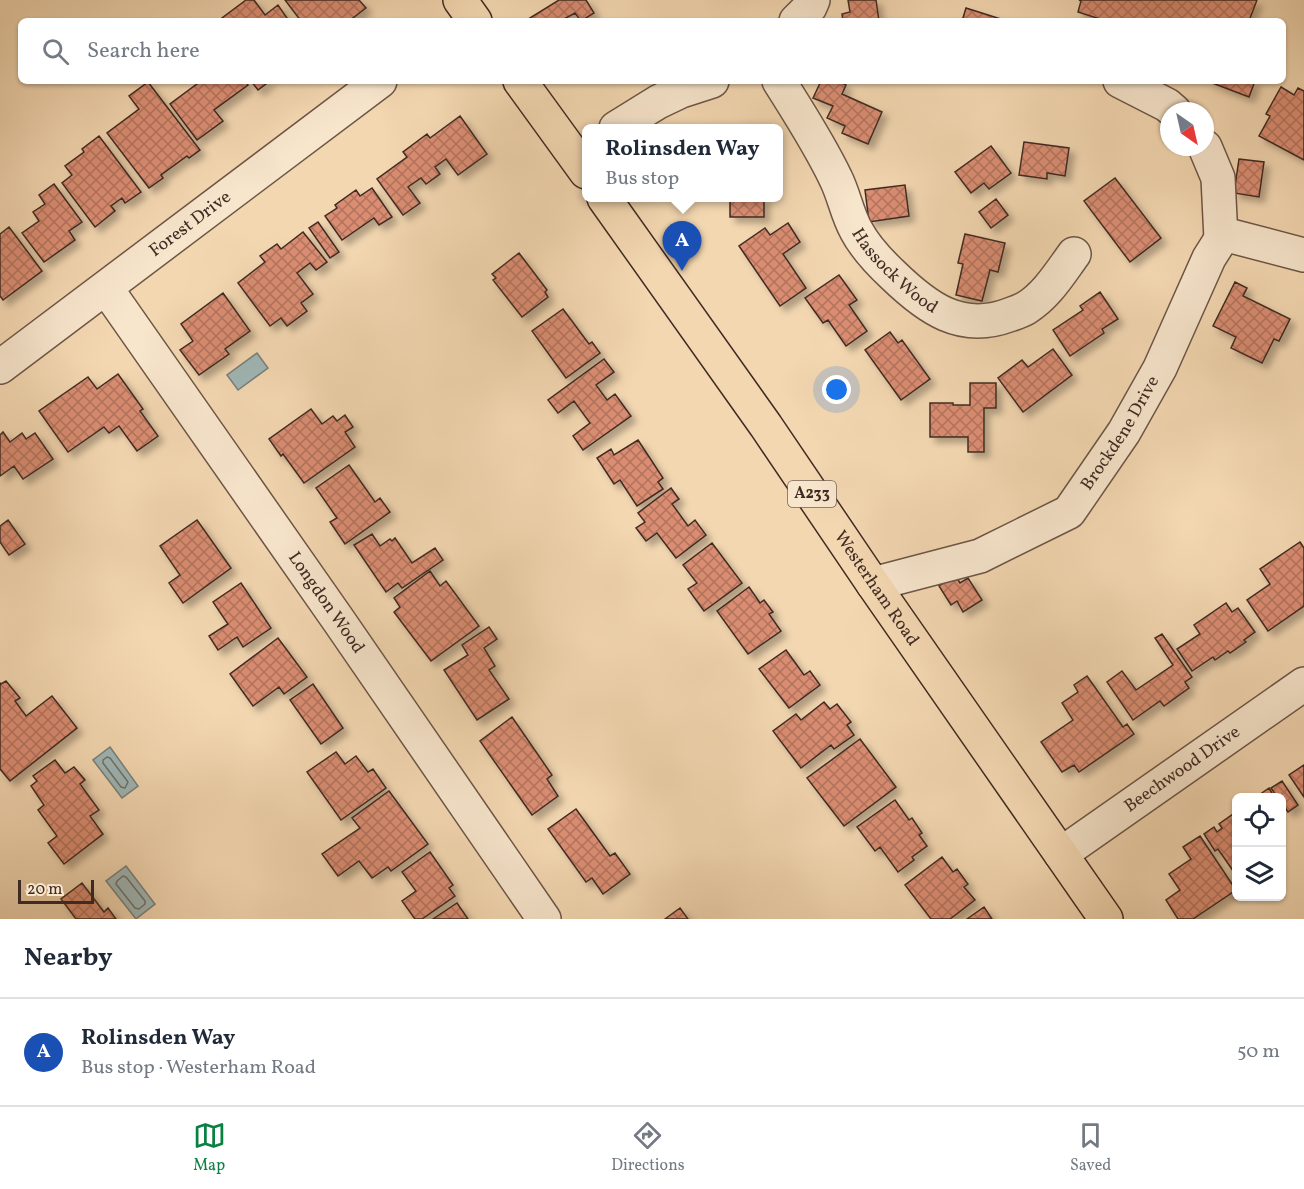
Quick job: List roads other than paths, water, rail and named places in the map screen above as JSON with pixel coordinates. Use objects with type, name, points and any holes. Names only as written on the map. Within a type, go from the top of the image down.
[{"type":"main road","points":[[522,84],[582,159]]},
{"type":"main road","name":"Westerham Road","points":[[607,202],[766,426],[873,585],[1106,919]]},
{"type":"street","points":[[799,18],[810,7],[813,0]]},
{"type":"street","name":"Forest Drive","points":[[0,367],[376,84]]},
{"type":"street","points":[[624,124],[658,102],[703,84]]},
{"type":"street","name":"Hassock Wood","points":[[781,84],[813,135],[832,171],[862,239],[885,267],[929,307],[952,318],[977,322],[999,319],[1025,309],[1046,292],[1074,254]]},
{"type":"street","points":[[1126,84],[1161,102]]},
{"type":"street","points":[[1209,156],[1218,178],[1221,239],[1231,236],[1304,255]]},
{"type":"street","name":"Brockdene Drive","points":[[873,585],[980,556],[1069,512],[1124,432],[1160,368],[1209,258],[1221,239]]},
{"type":"street","name":"Longdon Wood","points":[[106,288],[333,611],[544,919]]},
{"type":"street","name":"Beechwood Drive","points":[[1061,854],[1304,684]]},
{"type":"water","points":[[257,353],[268,368],[238,390],[227,375]]},
{"type":"water","points":[[110,747],[138,786],[122,798],[93,760]]},
{"type":"water","points":[[126,866],[155,904],[136,919],[106,881]]},
{"type":"place","name":"Rolinsden Way","points":[[682,271]]}]
